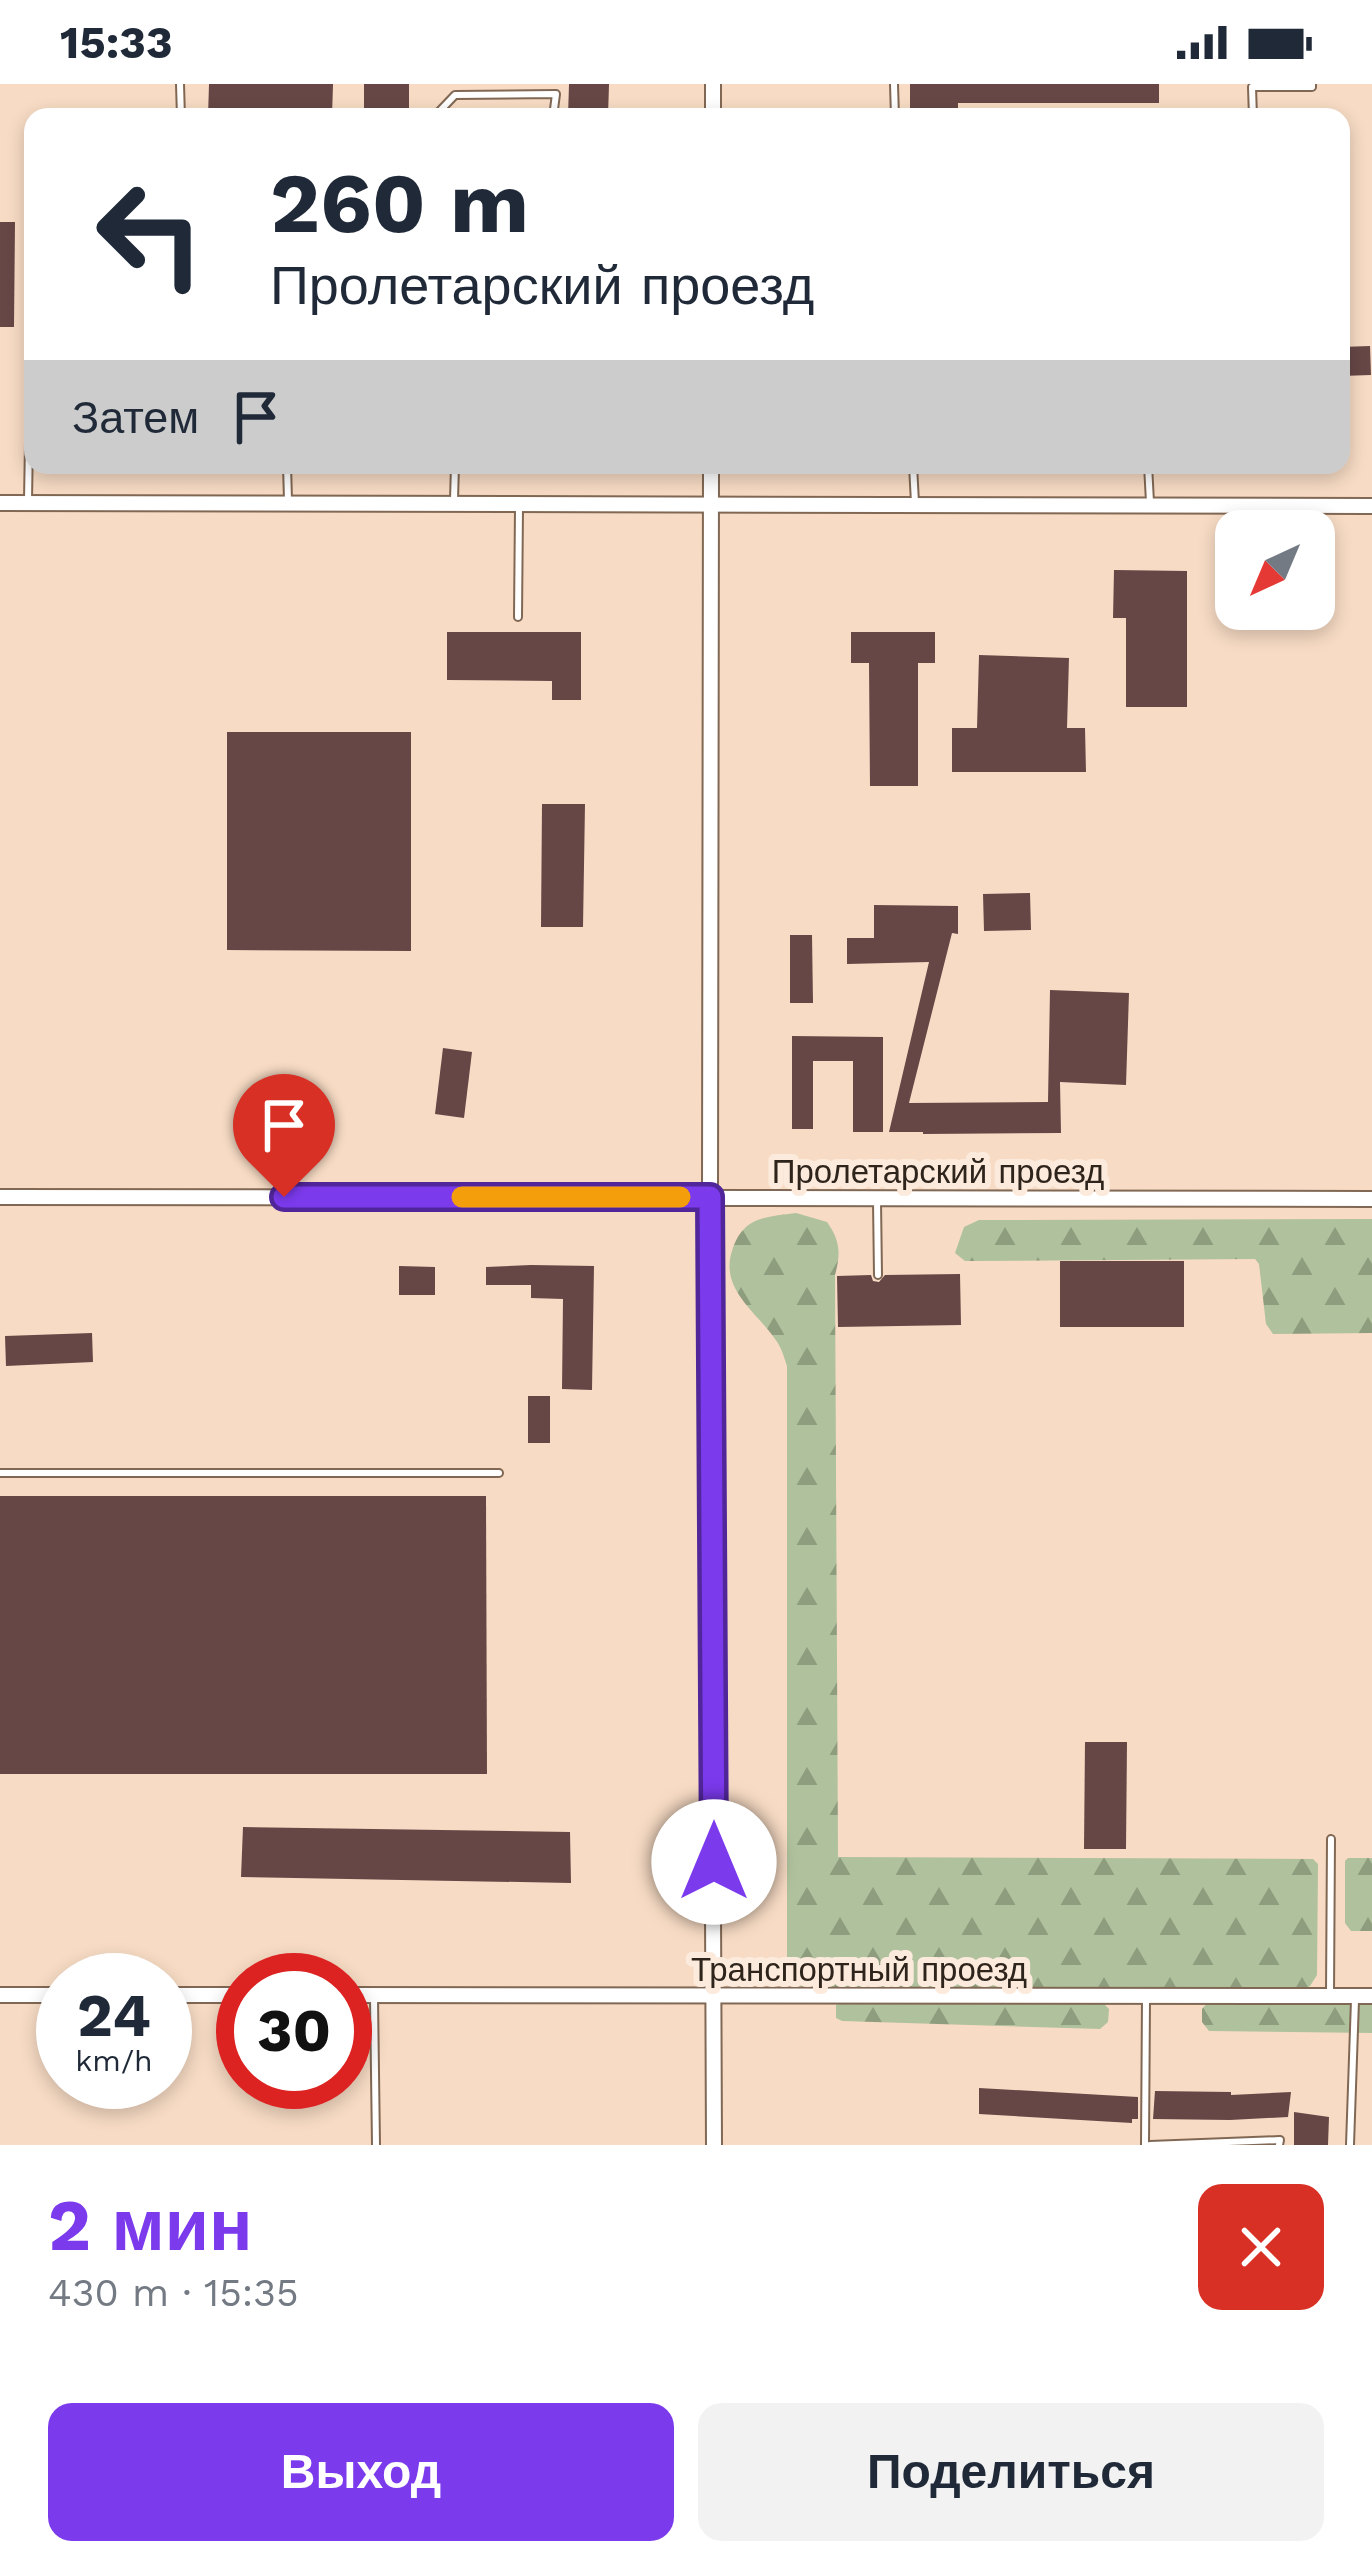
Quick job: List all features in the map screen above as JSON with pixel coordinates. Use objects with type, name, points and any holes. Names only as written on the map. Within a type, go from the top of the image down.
[{"type":"street","points":[[711,474],[714,2145]]},
{"type":"street","points":[[0,503],[1372,506]]},
{"type":"street","name":"Пролетарский проезд","points":[[0,1197],[1372,1199]]},
{"type":"street","points":[[0,1994],[36,1995]]},
{"type":"street","name":"Транспортный проезд","points":[[374,1995],[1372,1996]]},
{"type":"lane","points":[[1253,108],[1252,87],[1312,84]]},
{"type":"lane","points":[[442,108],[455,94],[556,94],[554,108]]},
{"type":"lane","points":[[28,503],[29,474]]},
{"type":"lane","points":[[287,474],[288,504]]},
{"type":"lane","points":[[454,474],[454,504]]},
{"type":"lane","points":[[914,474],[916,505]]},
{"type":"lane","points":[[1148,474],[1150,506]]},
{"type":"lane","points":[[518,617],[520,504]]},
{"type":"lane","points":[[877,1198],[878,1275]]},
{"type":"lane","points":[[0,1473],[499,1473]]},
{"type":"lane","points":[[1330,1996],[1331,1839]]},
{"type":"lane","points":[[374,1995],[376,2145]]},
{"type":"lane","points":[[1146,1996],[1147,2145],[1280,2140],[1279,2145]]},
{"type":"lane","points":[[1350,2145],[1355,1996]]},
{"type":"green space","points":[[796,1213],[827,1222],[838,1247],[838,1857],[1313,1859],[1318,1864],[1317,1975],[1310,1986],[1300,1992],[802,1987],[792,1981],[787,1971],[787,1366],[777,1342],[734,1287],[730,1262],[738,1237],[750,1224]]},
{"type":"green space","points":[[1372,1219],[1372,1333],[1273,1334],[1266,1324],[1255,1259],[965,1261],[955,1253],[964,1227],[979,1220]]},
{"type":"green space","points":[[1348,1858],[1372,1858],[1372,1931],[1351,1931],[1345,1923]]},
{"type":"green space","points":[[842,2000],[1100,2000],[1109,2009],[1108,2022],[1100,2029],[842,2021],[836,2018],[836,2005]]},
{"type":"green space","points":[[1209,2001],[1372,2001],[1372,2033],[1209,2031],[1202,2022],[1202,2009]]},
{"type":"building","points":[[209,84],[333,84],[332,108],[208,108]]},
{"type":"building","points":[[364,84],[409,84],[409,108],[364,108]]},
{"type":"building","points":[[569,84],[609,84],[608,108],[568,108]]},
{"type":"building","points":[[910,84],[1159,84],[1159,103],[958,103],[958,108],[910,108]]},
{"type":"building","points":[[0,222],[15,222],[14,327],[0,327]]},
{"type":"building","points":[[1370,346],[1371,375],[1350,376],[1350,347]]},
{"type":"building","points":[[1114,570],[1187,571],[1187,707],[1126,707],[1126,618],[1113,618]]},
{"type":"building","points":[[447,632],[581,632],[581,700],[552,700],[552,681],[447,680]]},
{"type":"building","points":[[851,632],[935,632],[935,663],[918,663],[918,786],[870,786],[869,663],[851,663]]},
{"type":"building","points":[[979,655],[1069,658],[1067,728],[1085,728],[1086,772],[952,772],[952,728],[977,728]]},
{"type":"building","points":[[227,732],[411,732],[411,951],[227,950]]},
{"type":"building","points":[[542,804],[585,804],[583,927],[541,927]]},
{"type":"building","points":[[1030,893],[1031,930],[984,931],[983,894]]},
{"type":"building","points":[[874,905],[958,906],[958,934],[952,933],[909,1103],[1048,1102],[1050,990],[1129,993],[1126,1085],[1060,1082],[1061,1133],[889,1132],[929,962],[847,964],[847,938],[874,938]]},
{"type":"building","points":[[790,935],[812,935],[813,1003],[790,1003]]},
{"type":"building","points":[[792,1036],[883,1037],[883,1132],[853,1132],[853,1061],[813,1061],[813,1129],[792,1129]]},
{"type":"building","points":[[443,1048],[472,1052],[464,1118],[435,1114]]},
{"type":"building","points":[[1060,1261],[1184,1261],[1184,1327],[1060,1327]]},
{"type":"building","points":[[399,1266],[435,1267],[435,1295],[399,1295]]},
{"type":"building","points":[[594,1266],[592,1390],[562,1389],[563,1299],[531,1298],[531,1285],[486,1285],[486,1267]]},
{"type":"building","points":[[960,1274],[961,1325],[838,1327],[837,1276],[871,1275],[879,1282],[885,1275]]},
{"type":"building","points":[[92,1333],[93,1362],[6,1366],[5,1336]]},
{"type":"building","points":[[528,1396],[550,1396],[550,1443],[528,1443]]},
{"type":"building","points":[[0,1496],[486,1496],[487,1774],[0,1774]]},
{"type":"building","points":[[1085,1742],[1127,1742],[1126,1849],[1084,1849]]},
{"type":"building","points":[[243,1827],[570,1832],[571,1883],[241,1877]]},
{"type":"building","points":[[979,2088],[1138,2097],[1138,2119],[1132,2123],[979,2114]]},
{"type":"building","points":[[1155,2091],[1291,2092],[1288,2117],[1230,2120],[1153,2119]]},
{"type":"building","points":[[1294,2112],[1329,2117],[1328,2145],[1294,2145]]},
{"type":"slow traffic","points":[[462,1197],[680,1197]]},
{"type":"route","points":[[284,1197],[710,1197],[714,1862]]}]
